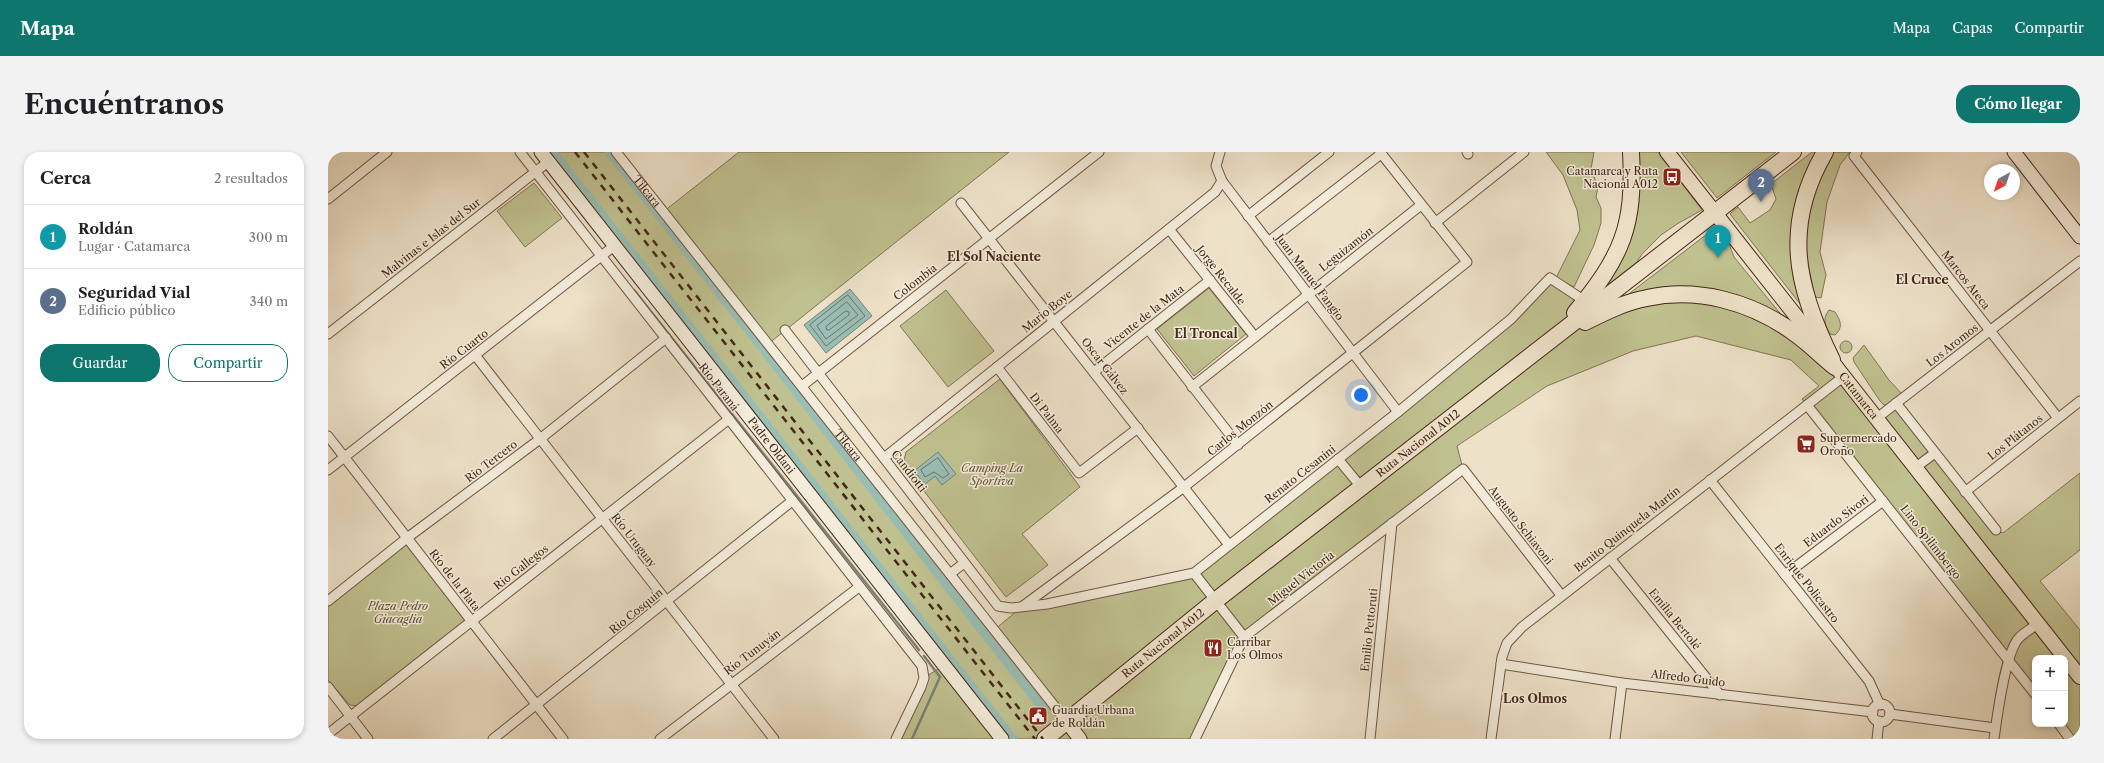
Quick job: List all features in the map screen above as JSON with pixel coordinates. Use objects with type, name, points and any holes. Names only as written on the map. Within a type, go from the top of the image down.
[{"type":"highway","points":[[1558,334],[1594,307],[1618,253],[1626,232],[1633,181],[1631,152]]},
{"type":"highway","points":[[1558,334],[1793,152]]},
{"type":"highway","points":[[1825,152],[1809,183],[1801,210],[1798,236],[1803,290],[1822,340],[1839,372]]},
{"type":"highway","points":[[1594,307],[1633,302],[1667,295],[1694,295],[1723,299],[1745,305],[1770,316],[1794,332],[1839,372]]},
{"type":"highway","name":"Ruta Nacional A012","points":[[1045,739],[1215,601],[1558,334]]},
{"type":"main road","name":"Catamarca","points":[[1667,152],[2080,677]]},
{"type":"main road","points":[[2014,152],[2080,237]]},
{"type":"main road","name":"Padre Oldani","points":[[544,157],[1002,739]]},
{"type":"main road","name":"Tilcara","points":[[1067,722],[1080,739]]},
{"type":"street","points":[[328,199],[388,152]]},
{"type":"street","name":"Río Paraná","points":[[520,152],[922,666],[924,678],[896,739]]},
{"type":"street","name":"Tilcara","points":[[616,152],[1067,722]]},
{"type":"street","name":"Colombia","points":[[802,386],[1099,152]]},
{"type":"street","name":"Juan Manuel Fangio","points":[[1220,152],[1216,166],[1222,181],[1398,412]]},
{"type":"street","points":[[1248,216],[1329,152]]},
{"type":"street","points":[[1268,242],[1380,153],[1435,223],[1524,152]]},
{"type":"street","name":"Marcos Ateca","points":[[1855,154],[2058,418]]},
{"type":"street","name":"Malvinas e Islas del Sur","points":[[328,334],[535,172],[544,157]]},
{"type":"street","name":"Mario Boye","points":[[884,458],[1215,192],[1222,181]]},
{"type":"street","name":"Oscar Gálvez","points":[[961,203],[1229,545]]},
{"type":"street","name":"Leguizamón","points":[[1192,387],[1421,205]]},
{"type":"street","name":"Carlos Monzón","points":[[1023,606],[1184,487],[1467,262],[1435,223]]},
{"type":"street","name":"Jorge Recalde","points":[[1169,228],[1255,337]]},
{"type":"street","name":"Río Cuarto","points":[[328,470],[614,246]]},
{"type":"street","name":"Los Aromos","points":[[1877,418],[2080,261]]},
{"type":"street","name":"Renato Cesanini","points":[[1023,606],[1047,604],[1194,573],[1398,412],[1511,319],[1550,278],[1594,307]]},
{"type":"street","name":"Vicente de la Mata","points":[[1094,372],[1210,280]]},
{"type":"street","points":[[1148,329],[1238,445]]},
{"type":"street","name":"Candiotti","points":[[785,330],[998,606],[1011,608],[1023,606]]},
{"type":"street","name":"Rio Tercero","points":[[328,601],[407,538],[540,439],[666,338]]},
{"type":"street","name":"Río Uruguay","points":[[475,356],[774,739]]},
{"type":"street","name":"Di Palma","points":[[996,367],[1079,473],[1138,428]]},
{"type":"street","name":"Benito Quinquela Martín","points":[[1491,739],[1501,664],[1504,649],[1511,636],[1561,595],[1807,405],[1839,372]]},
{"type":"street","name":"Los Plátanos","points":[[1965,492],[2080,401]]},
{"type":"street","points":[[1896,403],[1996,530]]},
{"type":"street","name":"Lino Spilimbergo","points":[[1807,405],[2033,691]]},
{"type":"street","name":"Rio Gallegos","points":[[328,734],[729,419]]},
{"type":"street","name":"Río de la Plata","points":[[328,436],[563,739]]},
{"type":"street","points":[[1916,467],[1935,453]]},
{"type":"street","points":[[1338,459],[1362,488]]},
{"type":"street","name":"Miguel Victoria","points":[[1195,739],[1244,637],[1462,469]]},
{"type":"street","name":"Augusto Schiavoni","points":[[1462,469],[1561,595]]},
{"type":"street","name":"Enrique Policastro","points":[[1710,480],[1869,681],[1880,705]]},
{"type":"street","name":"Rio Cosquín","points":[[493,739],[792,501]]},
{"type":"street","name":"Eduardo Sívori","points":[[1785,575],[1883,501]]},
{"type":"street","name":"Emilio Pettoruti","points":[[1370,739],[1392,523]]},
{"type":"street","name":"Emilia Bertolé","points":[[1610,558],[1720,695]]},
{"type":"street","points":[[950,574],[964,563]]},
{"type":"street","points":[[1194,573],[1244,637]]},
{"type":"street","name":"Río Tunuyán","points":[[660,739],[731,683],[860,586]]},
{"type":"street","points":[[1994,739],[2003,682],[2009,660],[2018,639],[2038,624]]},
{"type":"street","points":[[916,659],[929,646]]},
{"type":"street","name":"Alfredo Guido","points":[[1501,664],[1720,695],[1872,712]]},
{"type":"street","points":[[1615,739],[1622,682]]},
{"type":"street","points":[[328,687],[368,739]]},
{"type":"street","points":[[1879,722],[1875,719],[1872,712],[1875,707],[1880,705],[1887,707],[1890,714]]},
{"type":"street","points":[[1890,714],[1995,728]]},
{"type":"street","points":[[1879,722],[1887,719],[1890,714]]},
{"type":"street","points":[[1877,739],[1879,722]]},
{"type":"street","points":[[2061,727],[2070,739]]},
{"type":"green space","points":[[541,152],[616,152],[663,212],[739,152],[1009,152],[768,344],[994,630],[1023,606],[1194,573],[1511,319],[1550,278],[1585,301],[1694,295],[1794,332],[1877,418],[1896,403],[1996,530],[2003,533],[2080,473],[2080,550],[2040,581],[2080,630],[2080,739],[2070,739],[2061,727],[2068,727],[2068,655],[2032,655],[2032,690],[1802,399],[1819,386],[1791,360],[1696,336],[1633,351],[1547,386],[1457,446],[1463,469],[1244,637],[1195,739],[896,739],[924,678],[944,665]]},
{"type":"green space","points":[[1546,152],[1594,152],[1591,169],[1598,187],[1596,197],[1601,208],[1601,223],[1594,245],[1574,287],[1556,278],[1580,230],[1577,210],[1563,175]]},
{"type":"green space","points":[[1636,152],[1658,152],[1702,210],[1661,235],[1642,254],[1637,262],[1609,284],[1608,278]]},
{"type":"green space","points":[[1681,152],[1776,152],[1717,198]]},
{"type":"green space","points":[[1812,152],[1818,152],[1805,182],[1804,309],[1730,214],[1738,207],[1750,223],[1770,210],[1776,199],[1771,184]]},
{"type":"green space","points":[[1829,152],[1850,152],[1840,165],[1827,202],[1820,252],[1826,275],[1821,298],[1815,297],[1804,245],[1813,182]]},
{"type":"green space","points":[[534,183],[562,218],[525,247],[497,211]]},
{"type":"green space","points":[[1715,228],[1729,244],[1734,257],[1783,317],[1760,308],[1626,296]]},
{"type":"green space","points":[[1209,288],[1246,334],[1194,376],[1157,329]]},
{"type":"green space","points":[[946,290],[994,351],[948,387],[900,326]]},
{"type":"green space","points":[[1829,310],[1835,312],[1840,324],[1840,329],[1835,335],[1830,334],[1826,325],[1825,319]]},
{"type":"green space","points":[[1846,341],[1850,343],[1852,347],[1850,351],[1846,353],[1842,351],[1840,347],[1842,343]]},
{"type":"green space","points":[[1864,345],[1889,380],[1902,394],[1890,404],[1884,405],[1880,401],[1854,362],[1853,358]]},
{"type":"green space","name":"Camping La Sportiva","points":[[1000,379],[1080,487],[1022,534],[1048,565],[1006,597],[903,464],[906,452]]},
{"type":"green space","name":"Plaza Pedro Giacaglia","points":[[404,545],[409,545],[466,621],[356,706],[350,705],[328,680],[328,604]]},
{"type":"water","points":[[850,289],[872,316],[826,353],[804,325]]},
{"type":"water","points":[[938,452],[956,474],[942,485],[935,476],[925,484],[914,471]]},
{"type":"waterway","points":[[553,152],[629,249]]},
{"type":"waterway","points":[[609,152],[665,223]]},
{"type":"waterway","points":[[668,227],[1045,711]]},
{"type":"waterway","points":[[632,253],[1013,739]]},
{"type":"waterway","points":[[634,290],[919,650]]},
{"type":"waterway","points":[[912,739],[940,677],[924,656]]},
{"type":"railway","points":[[575,152],[1035,739]]},
{"type":"railway","points":[[584,152],[1043,739]]},
{"type":"place","name":"Catamarca y Ruta Nacional A012","points":[[1672,177]]},
{"type":"place","name":"Seguridad Vial","points":[[1761,202]]},
{"type":"place","name":"Roldán","points":[[1718,258]]},
{"type":"place","name":"Supermercado Oroño","points":[[1806,444]]},
{"type":"place","name":"Carribar Los Olmos","points":[[1213,648]]},
{"type":"place","name":"Guardia Urbana de Roldán","points":[[1038,716]]},
{"type":"district","name":"El Sol Naciente","points":[[994,257]]},
{"type":"district","name":"El Cruce","points":[[1922,280]]},
{"type":"district","name":"El Troncal","points":[[1206,334]]},
{"type":"district","name":"Los Olmos","points":[[1535,699]]}]
